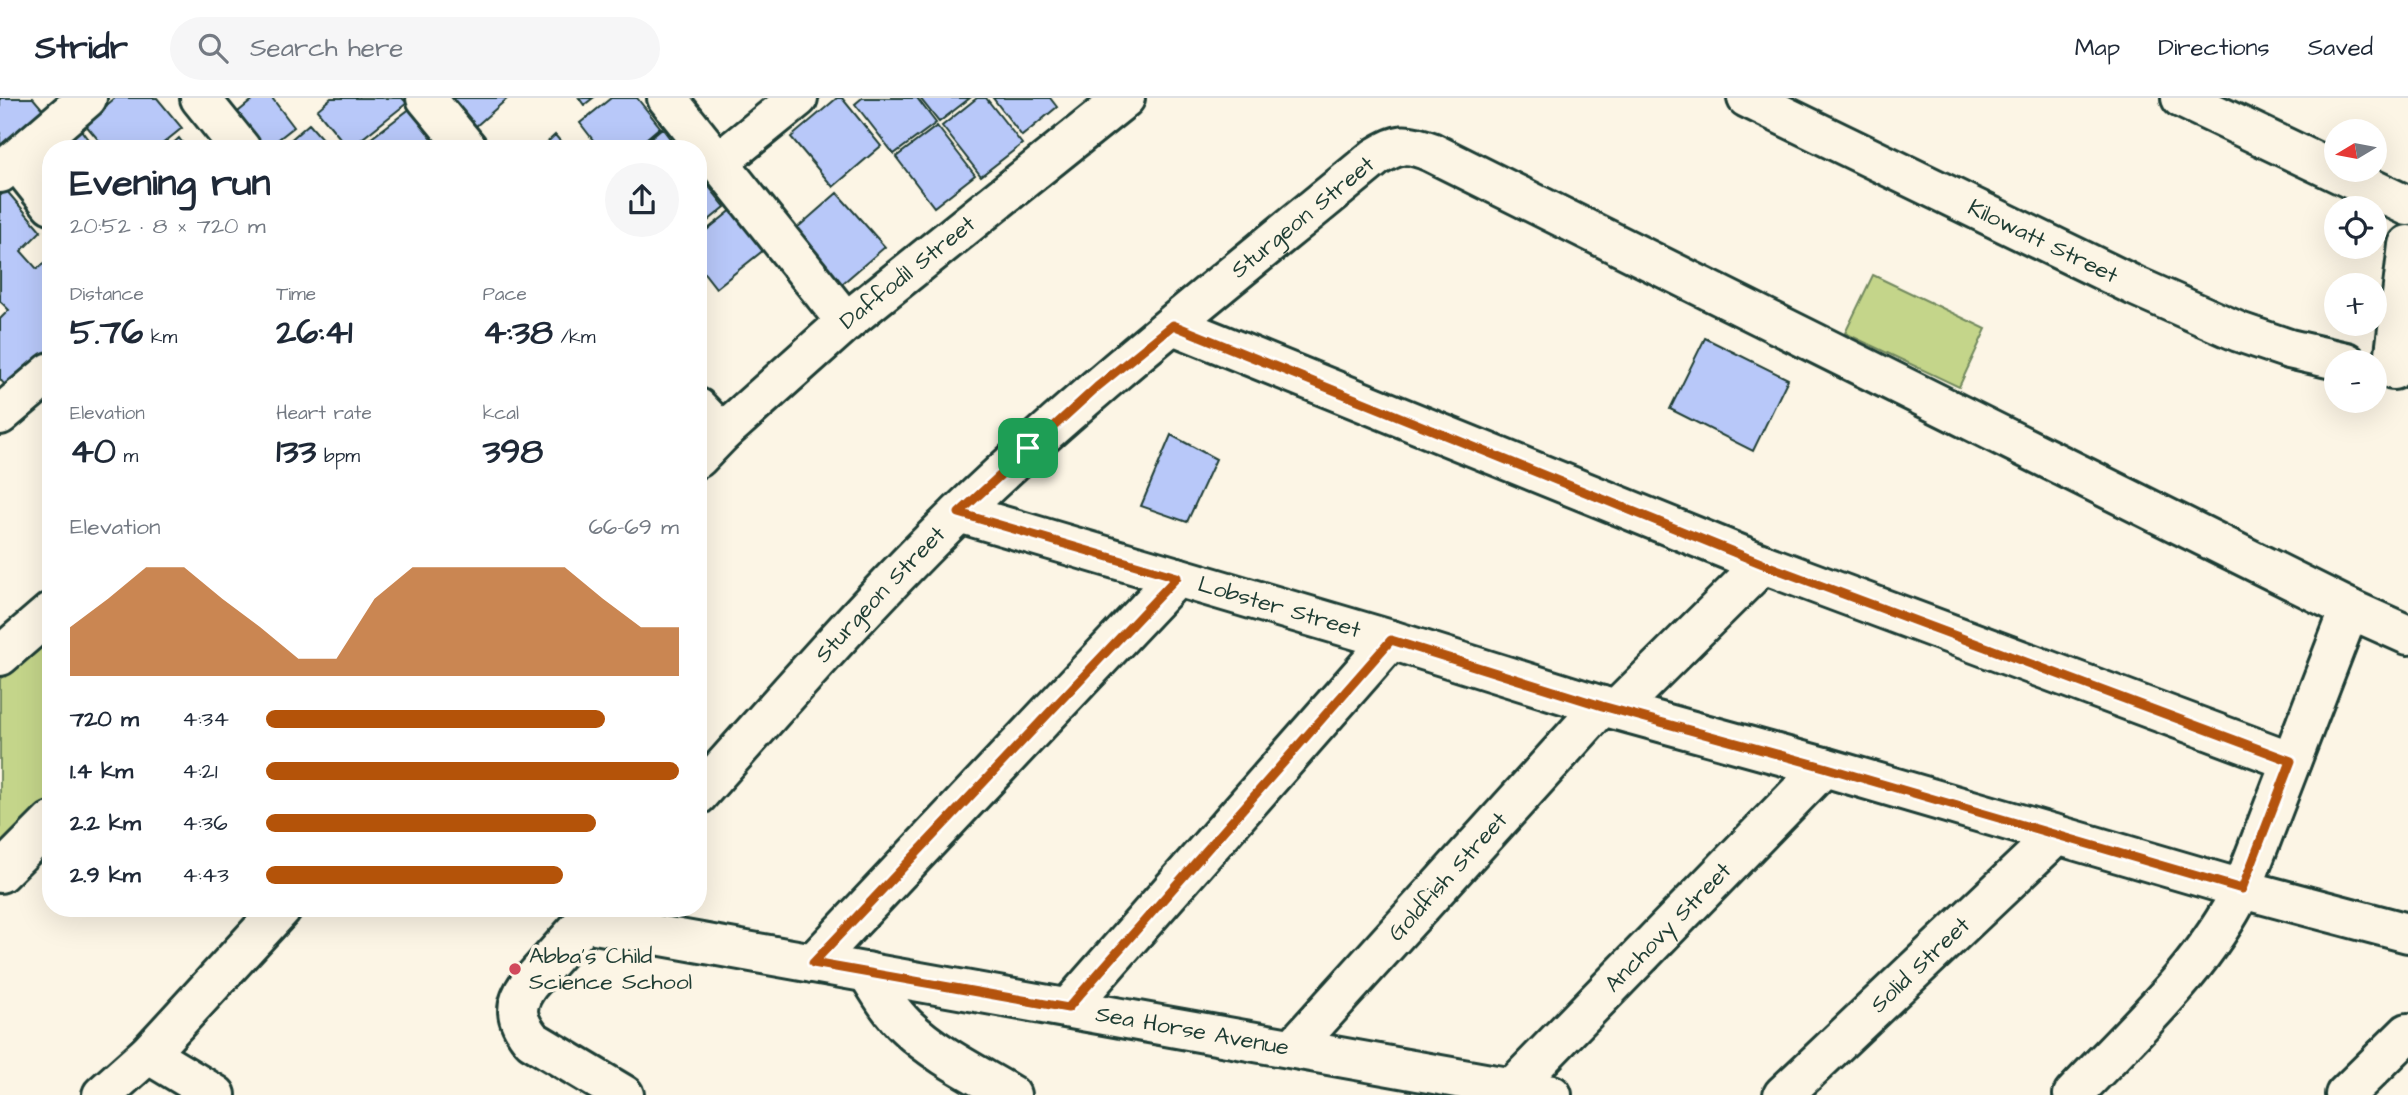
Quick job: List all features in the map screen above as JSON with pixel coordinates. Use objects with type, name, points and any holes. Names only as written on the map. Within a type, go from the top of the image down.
[{"type":"street","points":[[42,196],[8,167],[87,98]]},
{"type":"street","points":[[200,98],[234,140]]},
{"type":"street","points":[[426,98],[461,140]]},
{"type":"street","points":[[667,98],[701,140]]},
{"type":"street","points":[[719,162],[798,98]]},
{"type":"street","name":"Daffodil Street","points":[[707,432],[1125,98]]},
{"type":"street","name":"Kilowatt Street","points":[[1748,98],[2135,286],[2239,332],[2289,349],[2324,357]]},
{"type":"street","points":[[2181,98],[2408,206]]},
{"type":"street","name":"Sturgeon Street","points":[[707,785],[848,628],[959,513],[1087,396],[1376,157],[1402,144],[1414,145],[1431,152],[2350,609]]},
{"type":"street","points":[[707,147],[846,322]]},
{"type":"street","points":[[2392,369],[2405,292],[2408,245]]},
{"type":"street","points":[[1173,325],[1763,564],[2291,761]]},
{"type":"street","points":[[0,415],[42,380]]},
{"type":"street","name":"Lobster Street","points":[[959,513],[1391,640],[1610,708],[1824,767],[2242,889],[2408,933]]},
{"type":"street","name":"Goldfish Street","points":[[1293,1048],[1610,708],[1763,564]]},
{"type":"street","points":[[813,963],[1177,577]]},
{"type":"street","points":[[2073,1095],[2175,986],[2228,916],[2242,889],[2350,609],[2408,635]]},
{"type":"street","points":[[0,656],[42,620]]},
{"type":"street","points":[[1068,1008],[1391,640]]},
{"type":"street","name":"Anchovy Street","points":[[1512,1088],[1824,767]]},
{"type":"street","points":[[0,873],[42,831]]},
{"type":"street","name":"Solid Street","points":[[1783,1095],[2057,835]]},
{"type":"street","points":[[102,1095],[148,1054],[274,917]]},
{"type":"street","points":[[589,917],[529,984],[519,998],[517,1012],[521,1027],[532,1040],[624,1095]]},
{"type":"street","name":"Sea Horse Avenue","points":[[600,917],[813,963],[1552,1095]]},
{"type":"street","points":[[867,972],[905,1026],[937,1050],[1011,1095]]},
{"type":"street","points":[[2345,1095],[2408,1033]]},
{"type":"street","points":[[148,1054],[216,1095]]},
{"type":"green space","points":[[1873,275],[1986,329],[1959,387],[1845,333]]},
{"type":"green space","points":[[42,641],[42,812],[0,855],[0,679]]},
{"type":"building","points":[[0,98],[33,98],[50,118],[0,148]]},
{"type":"building","points":[[115,98],[157,98],[182,128],[167,140],[98,140],[85,124]]},
{"type":"building","points":[[255,98],[272,98],[294,127],[277,140],[253,140],[233,116]]},
{"type":"building","points":[[331,98],[402,98],[407,103],[360,140],[342,140],[317,110]]},
{"type":"building","points":[[451,98],[508,98],[475,127]]},
{"type":"building","points":[[579,98],[593,98],[584,105]]},
{"type":"building","points":[[611,98],[637,98],[660,127],[645,140],[593,140],[580,123]]},
{"type":"building","points":[[837,98],[842,98],[881,146],[833,187],[791,137]]},
{"type":"building","points":[[862,98],[917,98],[936,123],[894,154],[855,104]]},
{"type":"building","points":[[920,98],[970,98],[939,122]]},
{"type":"building","points":[[977,98],[986,98],[1022,144],[981,176],[942,126]]},
{"type":"building","points":[[993,98],[1050,98],[1057,107],[1022,136]]},
{"type":"building","points":[[411,108],[434,140],[369,140]]},
{"type":"building","points":[[309,124],[323,140],[290,140]]},
{"type":"building","points":[[937,126],[975,175],[934,207],[896,157]]},
{"type":"building","points":[[662,128],[671,140],[648,140]]},
{"type":"building","points":[[81,130],[88,140],[69,140]]},
{"type":"building","points":[[42,163],[42,177],[35,169]]},
{"type":"building","points":[[707,184],[725,207],[707,222]]},
{"type":"building","points":[[6,190],[41,231],[21,251],[37,269],[42,265],[42,361],[8,389],[0,379],[0,319],[9,310],[0,301],[0,196]]},
{"type":"building","points":[[837,193],[885,247],[836,289],[789,235]]},
{"type":"building","points":[[733,209],[765,249],[716,288],[707,276],[707,230]]},
{"type":"building","points":[[1705,338],[1788,379],[1753,451],[1670,409]]},
{"type":"building","points":[[1171,435],[1216,459],[1187,522],[1141,506]]},
{"type":"place","name":"Abba's Child Science School","points":[[515,969]]},
{"type":"route","points":[[1173,325],[1763,564],[2291,761],[2242,889],[1824,767],[1602,706],[1391,640],[1068,1008],[813,963],[1177,577],[959,513],[1028,448],[1173,325]]}]
